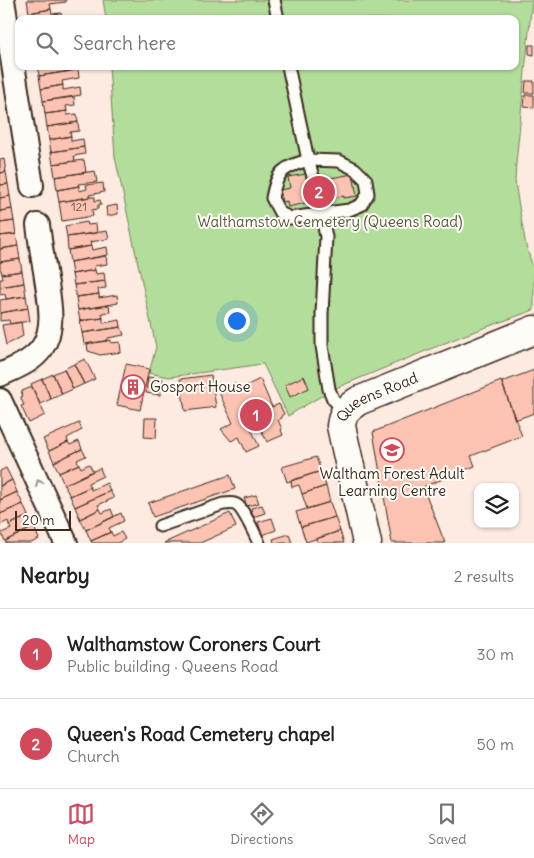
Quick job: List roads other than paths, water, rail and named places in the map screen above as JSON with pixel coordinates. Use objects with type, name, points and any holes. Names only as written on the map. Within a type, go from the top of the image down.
[{"type":"street","points":[[3,0],[32,186]]},
{"type":"street","points":[[0,375],[27,363],[42,348],[47,336],[50,306],[38,225]]},
{"type":"street","name":"Queens Road","points":[[367,543],[341,426],[345,411],[358,401],[534,330]]},
{"type":"street","points":[[0,400],[66,543]]},
{"type":"lane","points":[[274,0],[277,15]]},
{"type":"lane","points":[[289,70],[308,160],[316,183]]},
{"type":"lane","points":[[308,160],[339,161],[355,169],[366,180],[368,194],[361,204],[349,210],[322,214],[290,218],[280,213],[272,198],[278,176],[291,165],[308,160]]},
{"type":"lane","points":[[318,197],[326,238],[322,346],[329,389],[333,399],[345,411]]},
{"type":"lane","points":[[160,526],[222,504],[232,503],[239,507],[259,543]]},
{"type":"place","name":"Queen's Road Cemetery chapel","points":[[319,192]]},
{"type":"place","name":"Gosport House","points":[[133,387]]},
{"type":"place","name":"Walthamstow Coroners Court","points":[[256,415]]},
{"type":"place","name":"Waltham Forest Adult Learning Centre","points":[[392,450]]},
{"type":"park label","name":"Walthamstow Cemetery (Queens Road)","points":[[330,222]]}]
